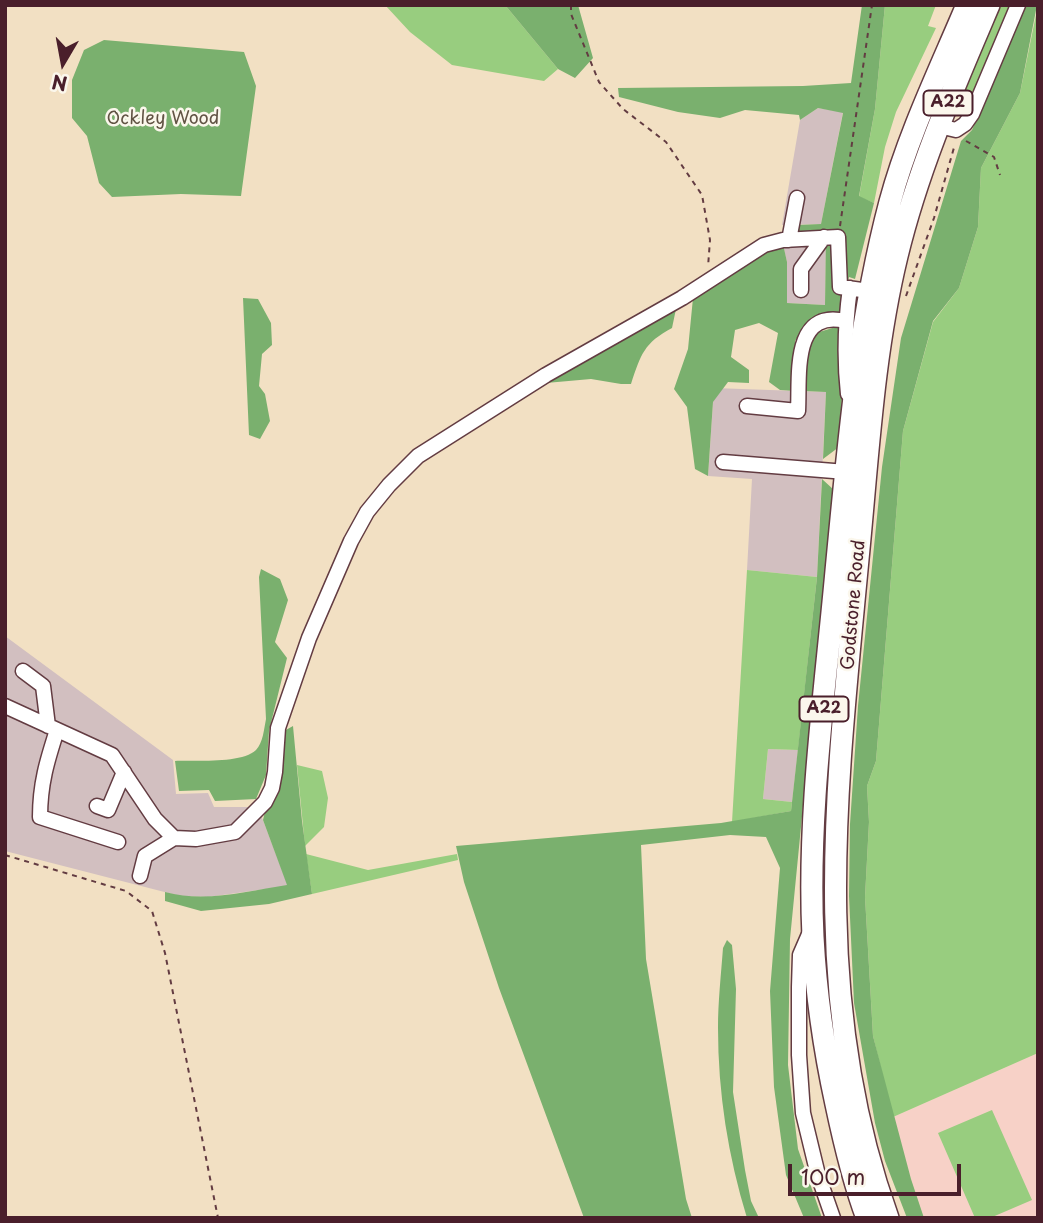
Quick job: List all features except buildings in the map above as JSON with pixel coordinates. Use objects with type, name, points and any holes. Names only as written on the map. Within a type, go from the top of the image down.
[{"type":"highway","name":"Godstone Road","points":[[867,1218],[844,1146],[820,1005],[813,925],[813,853],[818,769],[852,410],[859,289],[940,69],[967,5]]},
{"type":"highway","name":"Godstone Road","points":[[888,1218],[849,1073],[835,937],[834,876],[838,773],[872,415],[886,308],[912,203],[952,127],[989,5]]},
{"type":"street","points":[[952,127],[972,114],[1018,5]]},
{"type":"street","points":[[789,240],[797,198]]},
{"type":"street","points":[[140,876],[145,856],[174,838],[195,839],[235,832],[265,802],[272,788],[275,772],[278,728],[309,638],[351,541],[367,512],[418,456],[546,375],[764,246],[789,240],[831,237]]},
{"type":"street","points":[[831,237],[840,287],[859,289],[845,321],[845,358],[852,410]]},
{"type":"street","points":[[801,290],[801,269],[831,237]]},
{"type":"street","points":[[747,407],[798,411],[800,358],[804,338],[812,327],[824,320],[845,321]]},
{"type":"street","points":[[723,462],[846,472]]},
{"type":"street","points":[[23,671],[43,686],[53,728],[40,791],[40,817],[118,842]]},
{"type":"street","points":[[5,706],[112,755],[155,819],[174,838]]},
{"type":"street","points":[[97,806],[108,810],[124,772]]},
{"type":"street","points":[[813,925],[800,956],[800,1067],[803,1113],[818,1175],[833,1218]]},
{"type":"path","points":[[571,5],[571,14],[599,82],[623,109],[666,142],[702,195],[710,240],[707,282]]},
{"type":"path","points":[[831,237],[872,5]]},
{"type":"path","points":[[952,127],[965,141],[994,157],[1000,175]]},
{"type":"path","points":[[902,306],[934,218],[955,144],[952,127]]},
{"type":"path","points":[[5,855],[126,891],[152,911],[166,953],[218,1218]]},
{"type":"shaded area","points":[[818,108],[843,112],[821,224],[782,225],[800,120]]},
{"type":"shaded area","points":[[812,242],[826,246],[825,305],[787,303],[787,262],[783,245]]},
{"type":"shaded area","points":[[714,388],[826,392],[817,577],[747,570],[752,479],[708,476]]},
{"type":"shaded area","points":[[5,636],[173,760],[176,794],[208,793],[214,807],[258,807],[288,886],[208,897],[180,896],[5,851]]},
{"type":"shaded area","points":[[768,749],[798,750],[792,802],[763,799]]},
{"type":"shaded area","points":[[1038,1053],[1038,1218],[924,1218],[893,1117]]},
{"type":"green space","points":[[385,5],[505,5],[558,69],[544,81],[452,65],[410,32]]},
{"type":"green space","points":[[505,5],[578,5],[593,58],[575,78],[558,69]]},
{"type":"green space","points":[[862,5],[885,5],[875,109],[859,196],[874,203],[855,279],[849,277],[842,312],[809,320],[795,341],[795,391],[780,390],[769,382],[778,333],[759,323],[735,330],[731,357],[749,370],[749,383],[728,382],[713,402],[708,476],[695,469],[687,407],[674,389],[688,349],[693,298],[762,250],[783,244],[787,262],[787,303],[825,305],[826,233],[799,234],[796,225],[821,224],[843,113],[818,108],[800,120],[799,115],[745,110],[720,118],[678,112],[619,97],[618,88],[851,83]]},
{"type":"green space","points":[[885,5],[936,5],[928,26],[936,28],[896,112],[885,147],[874,203],[859,197],[875,109]]},
{"type":"green space","points":[[995,5],[1010,5],[967,110],[958,111],[954,105]]},
{"type":"green space","points":[[1025,5],[1037,5],[1020,93],[981,168],[978,227],[959,288],[933,321],[903,431],[876,761],[867,786],[869,822],[865,897],[873,1036],[924,1218],[907,1218],[885,1161],[875,1123],[854,1003],[849,896],[850,824],[858,706],[882,467],[901,338],[961,141],[972,130]]},
{"type":"green space","points":[[1038,5],[1038,1053],[893,1117],[873,1036],[865,897],[869,822],[867,786],[876,761],[903,431],[933,322],[959,288],[978,227],[981,168],[1020,93]]},
{"type":"green space","name":"Ockley Wood","points":[[104,40],[244,52],[256,86],[241,196],[181,194],[112,197],[99,183],[87,136],[72,118],[72,80],[84,50]]},
{"type":"green space","points":[[243,298],[258,299],[271,323],[272,345],[262,354],[259,386],[265,394],[270,421],[260,439],[249,435]]},
{"type":"green space","points":[[676,309],[672,328],[649,344],[631,384],[591,379],[546,383]]},
{"type":"green space","points":[[839,326],[842,397],[839,447],[823,459],[826,392],[803,391],[806,347],[816,333]]},
{"type":"green space","points":[[822,479],[834,490],[790,939],[788,1065],[798,1149],[822,1218],[804,1218],[786,1175],[774,1087],[770,991],[780,868],[766,837],[730,835],[641,845],[646,959],[686,1199],[692,1218],[584,1218],[499,988],[464,882],[456,846],[721,823],[791,811],[817,577]]},
{"type":"green space","points":[[261,569],[280,579],[288,600],[275,642],[287,658],[269,731],[266,775],[256,799],[215,801],[209,790],[179,791],[175,761],[240,757],[256,750],[262,740],[266,719],[259,577]]},
{"type":"green space","points":[[747,570],[817,577],[798,750],[768,749],[763,799],[792,802],[791,811],[732,822]]},
{"type":"green space","points":[[293,726],[312,894],[269,904],[201,911],[165,901],[165,892],[211,896],[287,885],[263,820],[284,731]]},
{"type":"green space","points":[[297,765],[322,771],[328,798],[324,827],[305,846]]},
{"type":"green space","points":[[306,854],[368,870],[457,854],[458,860],[312,894]]},
{"type":"green space","points":[[727,940],[732,945],[736,989],[733,1092],[751,1201],[759,1218],[747,1218],[729,1148],[722,1100],[718,1018],[723,948]]},
{"type":"green space","points":[[992,1110],[1032,1200],[990,1218],[975,1218],[938,1133]]}]
